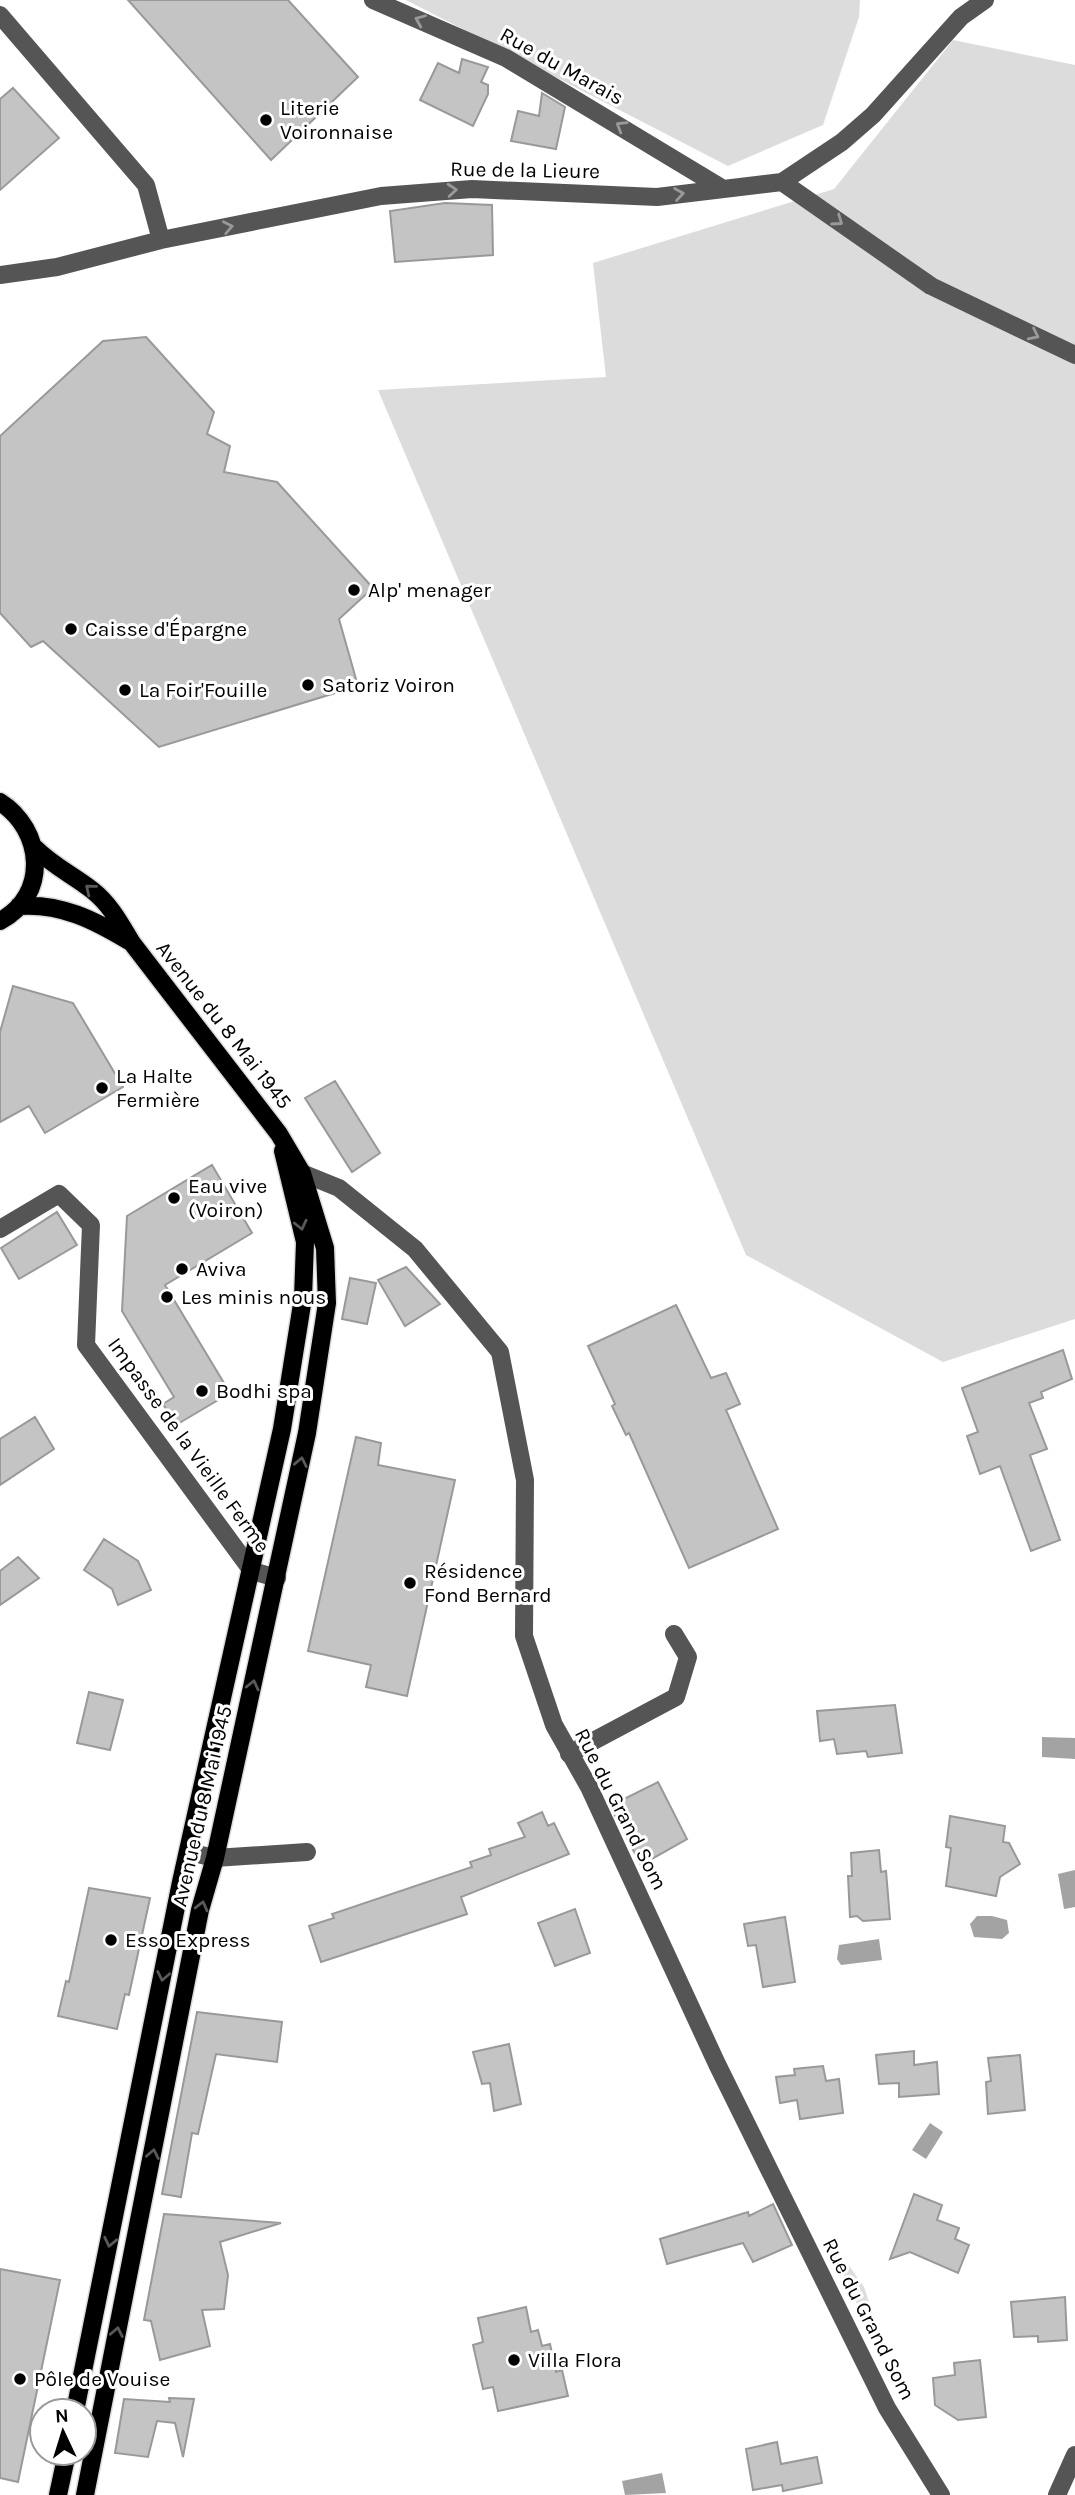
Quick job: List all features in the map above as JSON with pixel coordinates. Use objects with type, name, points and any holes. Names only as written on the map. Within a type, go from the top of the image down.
[{"type":"main road","points":[[0,802],[23,821],[35,848],[53,866],[95,892],[112,909],[132,943]]},
{"type":"main road","points":[[0,920],[19,906],[30,889],[36,869],[35,848]]},
{"type":"main road","points":[[19,906],[37,905],[63,909],[97,922],[132,943]]},
{"type":"main road","name":"Avenue du 8 Mai 1945","points":[[85,2495],[200,1910],[215,1858],[307,1433],[327,1303],[325,1248],[302,1173],[279,1134],[132,943]]},
{"type":"main road","name":"Avenue du 8 Mai 1945","points":[[78,2397],[188,1852],[282,1429],[303,1298],[305,1242],[279,1134]]},
{"type":"main road","points":[[58,2495],[63,2467]]},
{"type":"street","name":"Rue du Marais","points":[[373,0],[506,58],[720,187]]},
{"type":"street","name":"Rue de la Lieure","points":[[0,275],[57,267],[161,240],[381,196],[472,189],[657,197],[720,187],[782,182],[842,142],[873,115],[961,17],[985,0]]},
{"type":"street","points":[[0,15],[146,185],[161,240]]},
{"type":"street","points":[[782,182],[931,286],[1075,355]]},
{"type":"street","name":"Rue du Grand Som","points":[[302,1173],[339,1188],[415,1249],[500,1352],[525,1480],[524,1636],[554,1725],[589,1787],[717,2064],[887,2407],[941,2495]]},
{"type":"street","name":"Impasse de la Vieille Ferme","points":[[0,1228],[59,1194],[91,1225],[86,1345],[252,1571],[277,1578]]},
{"type":"street","points":[[569,1754],[676,1697],[688,1657],[674,1634]]},
{"type":"street","points":[[188,1852],[215,1858],[307,1852]]},
{"type":"street","points":[[1057,2495],[1075,2455]]},
{"type":"shaded area","points":[[406,0],[860,0],[859,17],[823,125],[728,166]]},
{"type":"shaded area","points":[[953,40],[1075,65],[1075,1319],[943,1362],[746,1255],[378,390],[606,377],[593,263],[834,189]]},
{"type":"shaded area","points":[[1042,1737],[1075,1738],[1075,1759],[1042,1757]]},
{"type":"shaded area","points":[[1075,1870],[1075,1907],[1064,1909],[1058,1874]]},
{"type":"shaded area","points":[[977,1916],[1007,1920],[1009,1933],[1002,1939],[974,1937],[970,1924]]},
{"type":"shaded area","points":[[879,1939],[882,1960],[841,1965],[837,1959],[839,1945]]},
{"type":"shaded area","points":[[930,2123],[943,2132],[926,2159],[912,2150]]},
{"type":"shaded area","points":[[847,2263],[864,2287],[873,2314],[865,2322],[840,2266]]},
{"type":"shaded area","points":[[662,2473],[666,2493],[625,2495],[622,2481]]},
{"type":"building","points":[[128,0],[288,0],[358,77],[271,160]]},
{"type":"building","points":[[462,59],[488,67],[481,82],[488,85],[488,94],[473,126],[420,100],[438,63],[459,73]]},
{"type":"building","points":[[13,88],[59,138],[0,190],[0,99]]},
{"type":"building","points":[[542,93],[565,107],[556,149],[511,141],[518,111],[539,116]]},
{"type":"building","points":[[445,203],[492,205],[493,255],[395,262],[390,211]]},
{"type":"building","points":[[146,337],[214,412],[207,434],[230,446],[224,472],[277,482],[373,588],[339,619],[358,686],[159,747],[43,641],[31,647],[0,613],[0,436],[103,341]]},
{"type":"building","points":[[13,986],[73,1003],[123,1087],[45,1133],[29,1106],[0,1122],[0,1032]]},
{"type":"building","points":[[335,1081],[380,1153],[352,1172],[305,1098]]},
{"type":"building","points":[[212,1165],[252,1233],[165,1285],[230,1393],[176,1425],[163,1404],[174,1397],[122,1311],[127,1216]]},
{"type":"building","points":[[57,1212],[77,1245],[19,1279],[1,1248]]},
{"type":"building","points":[[406,1267],[440,1304],[405,1326],[378,1280]]},
{"type":"building","points":[[350,1278],[376,1283],[367,1324],[342,1319]]},
{"type":"building","points":[[676,1305],[711,1378],[726,1373],[740,1404],[726,1410],[778,1529],[689,1568],[629,1433],[626,1435],[612,1406],[615,1404],[588,1346]]},
{"type":"building","points":[[1063,1350],[1072,1379],[1041,1392],[1043,1398],[1029,1403],[1047,1449],[1030,1455],[1060,1540],[1031,1551],[1000,1466],[980,1474],[967,1436],[978,1432],[962,1388]]},
{"type":"building","points":[[35,1417],[54,1449],[0,1485],[0,1439]]},
{"type":"building","points":[[356,1437],[381,1443],[378,1465],[455,1480],[407,1696],[366,1687],[371,1665],[308,1651]]},
{"type":"building","points":[[104,1539],[138,1561],[151,1590],[118,1605],[112,1589],[84,1570]]},
{"type":"building","points":[[18,1557],[39,1578],[0,1605],[0,1571]]},
{"type":"building","points":[[89,1692],[123,1700],[110,1750],[77,1743]]},
{"type":"building","points":[[895,1705],[902,1753],[868,1757],[866,1751],[837,1754],[834,1739],[820,1741],[817,1711]]},
{"type":"building","points":[[658,1782],[687,1839],[641,1865],[610,1806]]},
{"type":"building","points":[[542,1812],[548,1826],[554,1823],[569,1854],[461,1897],[467,1914],[321,1962],[309,1926],[334,1918],[332,1914],[472,1867],[470,1862],[491,1855],[489,1849],[525,1837],[518,1823]]},
{"type":"building","points":[[950,1816],[1005,1826],[1003,1842],[1009,1843],[1020,1864],[1000,1877],[996,1896],[946,1886],[951,1848],[946,1847]]},
{"type":"building","points":[[879,1850],[881,1872],[886,1871],[890,1919],[863,1921],[857,1916],[850,1917],[848,1876],[852,1876],[851,1853]]},
{"type":"building","points":[[89,1888],[150,1898],[129,1995],[125,1994],[117,2029],[58,2016],[66,1981],[69,1982]]},
{"type":"building","points":[[575,1909],[590,1953],[555,1966],[538,1923]]},
{"type":"building","points":[[785,1917],[795,1982],[763,1987],[756,1945],[748,1946],[744,1924]]},
{"type":"building","points":[[197,2012],[282,2022],[277,2062],[216,2054],[198,2134],[192,2133],[181,2197],[162,2194]]},
{"type":"building","points":[[509,2044],[521,2104],[494,2111],[490,2083],[482,2084],[473,2052]]},
{"type":"building","points":[[914,2051],[914,2065],[937,2062],[939,2094],[899,2097],[899,2083],[879,2084],[876,2055]]},
{"type":"building","points":[[1020,2055],[1025,2110],[988,2114],[986,2082],[991,2081],[988,2058]]},
{"type":"building","points":[[823,2066],[826,2081],[839,2079],[843,2113],[800,2119],[797,2100],[780,2103],[776,2077],[795,2075],[794,2069]]},
{"type":"building","points":[[914,2194],[942,2205],[937,2220],[959,2228],[955,2239],[969,2245],[958,2273],[910,2252],[890,2259]]},
{"type":"building","points":[[773,2204],[792,2245],[753,2262],[743,2243],[667,2264],[660,2239],[748,2212],[749,2216]]},
{"type":"building","points":[[164,2214],[281,2223],[220,2242],[228,2275],[224,2309],[202,2310],[210,2346],[160,2360],[151,2321],[144,2320]]},
{"type":"building","name":"Pôle de Vouise","points":[[0,2269],[60,2280],[36,2397],[28,2397],[28,2434],[18,2482],[0,2478]]},
{"type":"building","points":[[1065,2297],[1067,2340],[1038,2342],[1038,2336],[1014,2337],[1011,2302]]},
{"type":"building","name":"Villa Flora","points":[[526,2307],[531,2332],[538,2330],[542,2346],[550,2344],[556,2372],[562,2370],[568,2396],[498,2411],[493,2387],[483,2389],[473,2345],[483,2342],[478,2318]]},
{"type":"building","points":[[980,2360],[986,2417],[958,2420],[935,2405],[933,2378],[955,2375],[954,2363]]},
{"type":"building","points":[[169,2398],[194,2399],[183,2457],[175,2423],[157,2421],[148,2457],[115,2453],[124,2399],[170,2402]]},
{"type":"building","points":[[777,2442],[781,2464],[817,2457],[822,2483],[783,2491],[782,2485],[753,2490],[746,2449]]},
{"type":"place","name":"Literie Voironnaise","points":[[266,120]]},
{"type":"place","name":"Alp' menager","points":[[354,590]]},
{"type":"place","name":"Caisse d'Épargne","points":[[71,629]]},
{"type":"place","name":"Satoriz Voiron","points":[[308,685]]},
{"type":"place","name":"La Foir'Fouille","points":[[125,690]]},
{"type":"place","name":"La Halte Fermière","points":[[102,1088]]},
{"type":"place","name":"Eau vive (Voiron)","points":[[174,1198]]},
{"type":"place","name":"Aviva","points":[[182,1269]]},
{"type":"place","name":"Les minis nous","points":[[167,1297]]},
{"type":"place","name":"Bodhi spa","points":[[202,1391]]},
{"type":"place","name":"Résidence Fond Bernard","points":[[410,1583]]},
{"type":"place","name":"Esso Express","points":[[111,1940]]},
{"type":"place","name":"Villa Flora","points":[[514,2360]]},
{"type":"place","name":"Pôle de Vouise","points":[[20,2379]]}]
